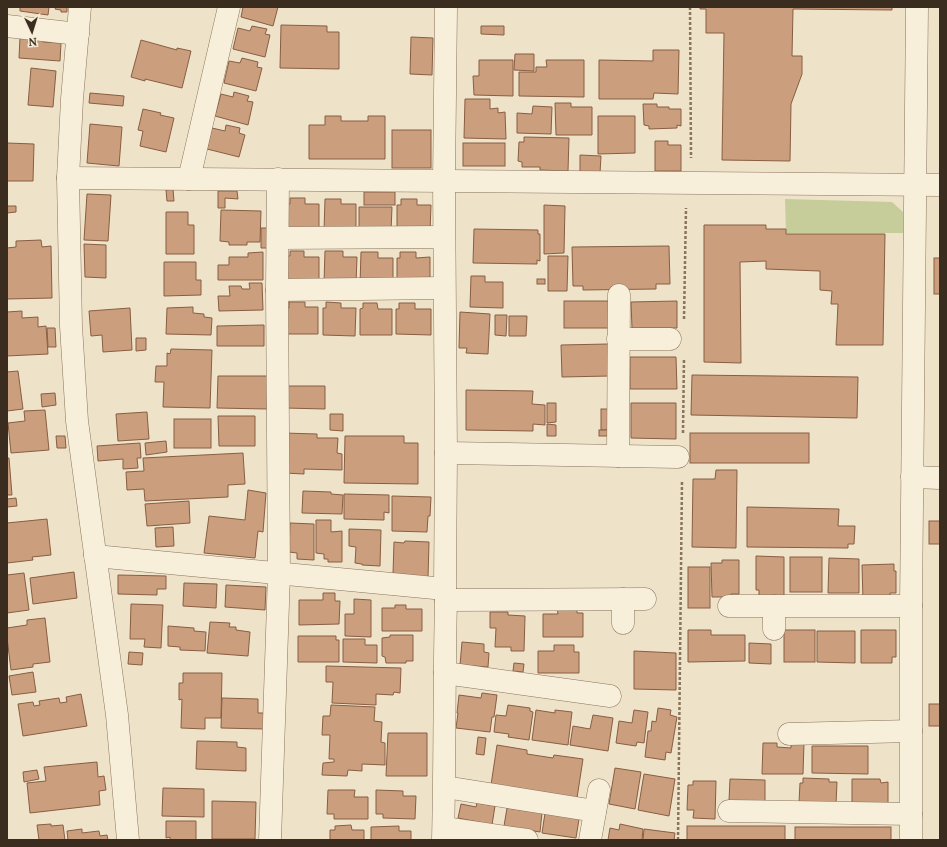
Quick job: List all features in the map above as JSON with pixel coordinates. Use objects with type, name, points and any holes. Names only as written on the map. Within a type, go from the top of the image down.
[{"type":"street","points":[[80,7],[72,99],[68,178],[71,326],[77,421],[117,715],[128,840]]},
{"type":"street","points":[[189,179],[229,7]]},
{"type":"street","points":[[446,7],[444,181],[446,594],[445,787],[443,834],[527,840]]},
{"type":"street","points":[[911,840],[911,606],[917,7]]},
{"type":"street","points":[[7,26],[78,34]]},
{"type":"street","points":[[68,178],[940,185]]},
{"type":"street","points":[[270,840],[279,574],[277,290],[278,179]]},
{"type":"street","points":[[278,238],[444,237]]},
{"type":"street","points":[[277,290],[444,288]]},
{"type":"street","points":[[618,456],[619,295]]},
{"type":"street","points":[[618,339],[677,346]]},
{"type":"street","points":[[446,453],[618,456],[680,465]]},
{"type":"street","points":[[912,477],[940,478]]},
{"type":"street","points":[[95,556],[279,574],[446,594],[645,599]]},
{"type":"street","points":[[623,599],[623,623]]},
{"type":"street","points":[[730,606],[911,606]]},
{"type":"street","points":[[774,606],[774,629]]},
{"type":"street","points":[[445,673],[610,696]]},
{"type":"street","points":[[789,734],[911,731]]},
{"type":"street","points":[[445,787],[595,811]]},
{"type":"street","points":[[590,840],[599,790]]},
{"type":"street","points":[[729,811],[911,814]]},
{"type":"path","points":[[684,321],[686,193],[691,182],[690,7]]},
{"type":"path","points":[[677,346],[683,433]]},
{"type":"path","points":[[678,840],[680,465]]},
{"type":"green space","points":[[785,199],[892,202],[903,212],[903,233],[786,233]]},
{"type":"building","points":[[20,7],[49,7],[48,15],[20,11]]},
{"type":"building","points":[[56,7],[67,7],[67,12],[61,12],[61,10],[55,9]]},
{"type":"building","points":[[243,7],[278,7],[273,26],[241,17]]},
{"type":"building","points":[[700,7],[892,7],[892,10],[793,9],[792,56],[802,56],[802,74],[791,104],[790,161],[722,160],[724,33],[706,33],[706,9],[700,9]]},
{"type":"building","points":[[281,25],[327,26],[327,32],[339,32],[339,69],[280,68]]},
{"type":"building","points":[[252,26],[267,29],[265,34],[270,35],[265,57],[233,49],[238,28],[250,31]]},
{"type":"building","points":[[481,26],[504,26],[504,35],[481,34]]},
{"type":"building","points":[[20,37],[43,39],[43,42],[61,43],[60,61],[19,58]]},
{"type":"building","points":[[411,37],[433,38],[432,75],[410,74]]},
{"type":"building","points":[[141,40],[177,50],[177,48],[191,51],[182,88],[131,77]]},
{"type":"building","points":[[653,50],[679,50],[678,94],[654,93],[653,99],[599,99],[599,60],[653,61]]},
{"type":"building","points":[[515,54],[534,54],[534,71],[514,70]]},
{"type":"building","points":[[242,58],[258,62],[257,67],[262,68],[256,91],[224,83],[229,61],[240,63]]},
{"type":"building","points":[[479,60],[513,60],[513,96],[474,95],[473,76],[479,76]]},
{"type":"building","points":[[546,60],[584,60],[584,97],[519,96],[519,72],[536,72],[536,67],[547,67]]},
{"type":"building","points":[[31,68],[56,71],[53,107],[28,105]]},
{"type":"building","points":[[234,92],[249,96],[247,101],[253,102],[248,125],[215,116],[221,94],[233,97]]},
{"type":"building","points":[[90,93],[124,96],[123,106],[89,103]]},
{"type":"building","points":[[465,99],[490,99],[490,109],[498,108],[498,113],[505,112],[506,139],[464,138]]},
{"type":"building","points":[[555,103],[571,103],[571,107],[592,107],[592,135],[556,135]]},
{"type":"building","points":[[643,104],[657,104],[657,107],[681,109],[681,126],[677,125],[677,128],[649,129],[649,126],[644,125]]},
{"type":"building","points":[[533,106],[552,107],[551,134],[517,133],[517,113],[532,114]]},
{"type":"building","points":[[143,109],[174,118],[166,152],[140,146],[143,131],[138,130]]},
{"type":"building","points":[[325,116],[341,116],[341,121],[368,121],[368,116],[385,116],[385,159],[309,159],[309,125],[325,125]]},
{"type":"building","points":[[598,116],[635,116],[635,153],[598,154]]},
{"type":"building","points":[[90,124],[122,127],[119,166],[87,163]]},
{"type":"building","points":[[226,125],[240,128],[239,133],[245,135],[239,157],[207,149],[212,128],[225,131]]},
{"type":"building","points":[[392,130],[431,130],[431,168],[392,168]]},
{"type":"building","points":[[524,137],[569,138],[568,171],[540,170],[540,167],[522,167],[522,162],[518,161],[519,142],[524,142]]},
{"type":"building","points":[[655,141],[668,141],[668,145],[681,145],[681,171],[655,171]]},
{"type":"building","points":[[7,143],[34,144],[33,181],[7,181]]},
{"type":"building","points":[[463,143],[505,143],[505,166],[463,166]]},
{"type":"building","points":[[580,155],[601,156],[600,173],[580,173]]},
{"type":"building","points":[[173,189],[174,201],[167,201],[166,190]]},
{"type":"building","points":[[218,191],[237,191],[238,199],[225,198],[225,208],[218,208]]},
{"type":"building","points":[[364,192],[395,192],[395,205],[364,205]]},
{"type":"building","points":[[87,194],[111,195],[108,241],[84,240]]},
{"type":"building","points":[[290,198],[305,198],[305,204],[319,204],[319,232],[286,231],[286,204],[290,204]]},
{"type":"building","points":[[325,199],[341,199],[341,204],[356,204],[356,232],[324,231]]},
{"type":"building","points":[[401,199],[417,199],[417,205],[431,205],[430,232],[397,232],[397,205],[401,205]]},
{"type":"building","points":[[544,205],[565,206],[564,253],[544,254]]},
{"type":"building","points":[[7,206],[16,206],[16,212],[7,213]]},
{"type":"building","points":[[359,207],[392,207],[391,232],[359,232]]},
{"type":"building","points":[[221,210],[261,211],[260,242],[247,242],[247,245],[229,245],[229,242],[220,241]]},
{"type":"building","points":[[166,212],[188,212],[188,225],[194,225],[194,254],[166,254]]},
{"type":"building","points":[[704,225],[766,225],[766,229],[786,229],[786,234],[885,234],[883,345],[836,345],[838,304],[831,304],[832,291],[820,290],[820,271],[766,269],[766,261],[740,262],[741,363],[704,362]]},
{"type":"building","points":[[261,228],[270,228],[269,248],[261,248]]},
{"type":"building","points":[[474,229],[538,230],[538,234],[540,234],[540,261],[537,260],[537,264],[473,263]]},
{"type":"building","points":[[41,240],[42,247],[51,246],[52,298],[7,299],[7,248],[16,247],[16,241]]},
{"type":"building","points":[[84,244],[106,245],[106,278],[85,277]]},
{"type":"building","points":[[669,246],[670,284],[656,284],[656,289],[583,290],[583,286],[573,286],[572,247]]},
{"type":"building","points":[[290,251],[304,251],[304,257],[319,257],[319,284],[286,283],[286,256],[290,256]]},
{"type":"building","points":[[325,251],[343,251],[343,257],[357,257],[356,284],[324,283]]},
{"type":"building","points":[[263,252],[263,280],[218,280],[218,265],[229,265],[229,257],[248,257],[248,253]]},
{"type":"building","points":[[361,252],[378,252],[378,258],[393,258],[393,285],[360,285]]},
{"type":"building","points":[[400,252],[416,252],[416,258],[430,257],[430,285],[397,285],[397,258],[400,258]]},
{"type":"building","points":[[548,256],[568,256],[567,291],[548,291]]},
{"type":"building","points":[[934,258],[940,258],[940,294],[934,294]]},
{"type":"building","points":[[164,262],[196,262],[196,280],[201,280],[201,295],[164,296]]},
{"type":"building","points":[[471,276],[485,276],[485,282],[503,282],[503,308],[470,307]]},
{"type":"building","points":[[537,279],[545,279],[545,284],[537,284]]},
{"type":"building","points":[[249,283],[262,283],[263,310],[219,311],[218,296],[230,296],[229,286],[241,286],[242,289],[250,289]]},
{"type":"building","points":[[564,301],[609,301],[609,328],[564,328]]},
{"type":"building","points":[[677,301],[677,328],[632,328],[631,302]]},
{"type":"building","points":[[289,302],[305,302],[305,307],[318,307],[318,334],[286,334],[286,307],[289,308]]},
{"type":"building","points":[[326,302],[341,303],[341,308],[356,308],[355,336],[323,335],[323,308],[326,308]]},
{"type":"building","points":[[363,303],[377,303],[378,309],[392,309],[392,335],[360,335],[360,309],[363,308]]},
{"type":"building","points":[[399,303],[415,303],[415,309],[431,309],[431,335],[396,334],[396,309],[399,309]]},
{"type":"building","points":[[193,307],[193,313],[204,314],[204,317],[212,318],[211,335],[166,334],[167,308]]},
{"type":"building","points":[[130,308],[132,350],[103,352],[102,335],[91,336],[89,311]]},
{"type":"building","points":[[22,311],[22,318],[38,317],[38,327],[46,326],[48,354],[7,356],[7,312]]},
{"type":"building","points":[[460,312],[490,314],[488,354],[466,353],[467,348],[459,348]]},
{"type":"building","points":[[495,315],[507,315],[506,336],[495,335]]},
{"type":"building","points":[[509,316],[527,316],[526,336],[509,336]]},
{"type":"building","points":[[264,325],[264,346],[217,346],[217,326]]},
{"type":"building","points":[[47,328],[55,328],[56,347],[48,347]]},
{"type":"building","points":[[136,338],[146,338],[146,350],[136,351]]},
{"type":"building","points":[[608,344],[609,376],[562,377],[561,345]]},
{"type":"building","points":[[171,349],[212,350],[210,408],[163,407],[164,382],[155,382],[156,366],[167,366],[167,353],[170,354]]},
{"type":"building","points":[[630,357],[676,357],[677,389],[630,389]]},
{"type":"building","points":[[18,371],[23,409],[7,411],[7,372]]},
{"type":"building","points":[[692,375],[858,377],[857,418],[691,415]]},
{"type":"building","points":[[218,376],[268,376],[267,409],[217,408]]},
{"type":"building","points":[[286,386],[325,386],[325,409],[285,408]]},
{"type":"building","points":[[466,390],[533,391],[532,404],[545,405],[545,425],[533,424],[533,431],[466,430]]},
{"type":"building","points":[[55,393],[56,405],[42,407],[41,394]]},
{"type":"building","points":[[547,403],[556,403],[556,422],[547,423]]},
{"type":"building","points":[[631,403],[676,403],[676,439],[631,438]]},
{"type":"building","points":[[601,409],[608,409],[608,430],[601,430]]},
{"type":"building","points":[[45,410],[49,450],[11,453],[8,423],[25,421],[24,411]]},
{"type":"building","points":[[147,412],[149,439],[118,441],[116,414]]},
{"type":"building","points":[[330,414],[343,414],[343,431],[330,430]]},
{"type":"building","points":[[218,416],[255,416],[255,446],[219,446]]},
{"type":"building","points":[[174,419],[211,419],[211,448],[174,448]]},
{"type":"building","points":[[547,424],[556,425],[556,436],[547,436]]},
{"type":"building","points":[[599,430],[609,430],[609,436],[599,436]]},
{"type":"building","points":[[284,433],[317,434],[317,438],[338,438],[337,453],[342,454],[342,470],[304,469],[304,474],[284,473]]},
{"type":"building","points":[[690,433],[809,433],[809,463],[690,463]]},
{"type":"building","points":[[56,436],[65,436],[66,448],[57,448]]},
{"type":"building","points":[[345,436],[404,436],[404,443],[418,443],[418,484],[344,483]]},
{"type":"building","points":[[166,441],[167,452],[146,455],[145,443]]},
{"type":"building","points":[[140,443],[141,458],[137,458],[138,468],[123,469],[123,459],[98,461],[97,446]]},
{"type":"building","points":[[243,453],[245,484],[228,485],[228,497],[145,501],[144,489],[127,490],[126,472],[144,471],[143,458]]},
{"type":"building","points":[[7,458],[9,458],[12,495],[7,495]]},
{"type":"building","points":[[716,470],[737,470],[736,548],[692,547],[693,479],[715,479]]},
{"type":"building","points":[[248,490],[266,493],[263,532],[258,531],[255,558],[204,553],[209,516],[245,520]]},
{"type":"building","points":[[303,491],[331,492],[331,494],[343,495],[342,514],[302,513]]},
{"type":"building","points":[[344,494],[389,495],[389,513],[384,512],[384,520],[344,519]]},
{"type":"building","points":[[392,496],[431,497],[427,532],[392,531]]},
{"type":"building","points":[[16,498],[17,506],[7,507],[7,499]]},
{"type":"building","points":[[189,501],[190,523],[147,526],[145,504]]},
{"type":"building","points":[[747,507],[839,509],[838,526],[855,526],[854,544],[848,544],[848,548],[747,547]]},
{"type":"building","points":[[47,519],[51,555],[32,557],[33,560],[7,563],[7,523]]},
{"type":"building","points":[[316,520],[331,520],[331,532],[342,531],[342,562],[328,562],[328,559],[324,559],[324,554],[316,553]]},
{"type":"building","points":[[929,521],[940,521],[940,544],[929,544]]},
{"type":"building","points":[[290,523],[314,524],[314,560],[297,559],[297,553],[289,552]]},
{"type":"building","points":[[173,527],[174,546],[156,547],[155,528]]},
{"type":"building","points":[[349,529],[381,530],[380,566],[355,563],[356,547],[349,546]]},
{"type":"building","points":[[405,541],[429,542],[428,578],[393,574],[394,542],[404,543]]},
{"type":"building","points":[[756,556],[784,557],[784,598],[759,598],[759,590],[756,590]]},
{"type":"building","points":[[790,557],[822,557],[822,592],[790,592]]},
{"type":"building","points":[[829,558],[859,559],[859,593],[828,593]]},
{"type":"building","points":[[722,560],[739,560],[739,594],[731,594],[731,597],[712,597],[711,563],[722,563]]},
{"type":"building","points":[[894,564],[894,571],[896,571],[896,593],[890,593],[890,601],[863,601],[862,565]]},
{"type":"building","points":[[688,567],[710,567],[710,608],[688,608]]},
{"type":"building","points":[[74,572],[77,598],[33,604],[30,578]]},
{"type":"building","points":[[24,573],[29,610],[7,613],[7,575]]},
{"type":"building","points":[[118,575],[166,576],[166,589],[157,589],[157,595],[118,594]]},
{"type":"building","points":[[184,583],[217,584],[216,608],[183,606]]},
{"type":"building","points":[[226,585],[266,587],[265,610],[225,607]]},
{"type":"building","points":[[323,593],[335,593],[335,601],[340,601],[339,624],[299,625],[299,600],[323,600]]},
{"type":"building","points":[[354,599],[371,600],[371,637],[345,636],[345,614],[354,614]]},
{"type":"building","points":[[131,604],[163,605],[161,648],[144,647],[145,639],[130,639]]},
{"type":"building","points":[[395,605],[406,605],[406,609],[422,609],[422,631],[382,631],[382,608],[395,608]]},
{"type":"building","points":[[557,608],[577,608],[577,613],[583,613],[583,637],[543,637],[543,614],[558,614]]},
{"type":"building","points":[[490,612],[508,612],[508,615],[525,616],[524,651],[511,651],[511,647],[495,647],[496,628],[490,628]]},
{"type":"building","points":[[45,618],[50,662],[33,664],[33,667],[11,670],[7,628],[27,625],[27,620]]},
{"type":"building","points":[[210,622],[230,623],[229,627],[236,627],[236,630],[250,632],[248,656],[207,653]]},
{"type":"building","points":[[168,626],[194,628],[194,631],[206,632],[205,651],[180,650],[180,647],[168,646]]},
{"type":"building","points":[[688,630],[711,630],[711,635],[745,635],[745,661],[688,662]]},
{"type":"building","points":[[784,630],[815,630],[815,662],[784,662]]},
{"type":"building","points":[[861,630],[896,630],[896,657],[892,657],[892,663],[861,663]]},
{"type":"building","points":[[817,631],[855,631],[855,663],[817,662]]},
{"type":"building","points":[[390,635],[413,635],[413,661],[406,661],[406,663],[386,663],[385,657],[382,656],[382,638],[390,637]]},
{"type":"building","points":[[298,636],[336,636],[336,640],[339,640],[339,662],[298,662]]},
{"type":"building","points":[[343,639],[365,639],[365,645],[377,645],[377,663],[343,662]]},
{"type":"building","points":[[462,642],[484,644],[484,652],[489,653],[488,667],[460,665]]},
{"type":"building","points":[[749,643],[771,644],[771,664],[749,663]]},
{"type":"building","points":[[554,645],[574,645],[574,652],[579,652],[579,673],[538,673],[538,651],[554,651]]},
{"type":"building","points":[[634,651],[676,653],[676,690],[634,689]]},
{"type":"building","points":[[129,652],[143,653],[142,665],[128,664]]},
{"type":"building","points":[[514,663],[524,664],[523,672],[513,671]]},
{"type":"building","points":[[326,666],[401,668],[400,693],[394,692],[393,695],[376,694],[376,705],[332,703],[333,682],[326,682]]},
{"type":"building","points":[[33,672],[36,692],[12,695],[9,676]]},
{"type":"building","points":[[183,673],[222,673],[221,718],[205,718],[205,729],[181,728],[182,699],[179,700],[179,683],[183,683]]},
{"type":"building","points":[[482,693],[497,695],[490,732],[456,728],[459,695],[481,698]]},
{"type":"building","points":[[81,694],[87,726],[23,736],[18,704],[33,702],[34,706],[40,705],[39,701],[59,698],[60,703],[67,702],[66,697]]},
{"type":"building","points":[[222,698],[258,699],[258,713],[264,713],[264,729],[221,728]]},
{"type":"building","points":[[929,704],[940,704],[940,726],[929,726]]},
{"type":"building","points":[[331,705],[375,707],[374,721],[382,722],[381,742],[385,743],[385,765],[362,764],[362,771],[348,770],[347,776],[322,775],[323,763],[334,762],[334,759],[329,759],[330,735],[322,735],[323,716],[330,716]]},
{"type":"building","points":[[508,705],[530,708],[530,711],[533,712],[529,740],[508,737],[509,734],[494,732],[496,715],[506,716]]},
{"type":"building","points":[[658,708],[671,710],[670,715],[677,717],[671,753],[666,752],[665,760],[645,757],[648,731],[651,731],[652,721],[656,722]]},
{"type":"building","points":[[536,710],[555,713],[555,710],[572,712],[568,745],[532,740]]},
{"type":"building","points":[[634,710],[648,712],[644,743],[637,742],[636,746],[616,743],[619,721],[632,723]]},
{"type":"building","points":[[593,715],[613,718],[608,751],[570,745],[573,726],[590,729]]},
{"type":"building","points":[[388,733],[427,733],[427,776],[386,776]]},
{"type":"building","points":[[478,737],[486,738],[484,755],[476,754]]},
{"type":"building","points":[[197,741],[237,742],[237,747],[246,748],[246,771],[196,769]]},
{"type":"building","points":[[763,743],[777,743],[777,747],[791,748],[791,743],[804,743],[803,774],[762,774]]},
{"type":"building","points":[[497,745],[527,750],[527,754],[553,758],[554,755],[583,759],[577,798],[491,785]]},
{"type":"building","points":[[812,746],[868,746],[868,774],[812,773]]},
{"type":"building","points":[[97,762],[98,777],[104,776],[106,790],[99,791],[100,805],[30,813],[27,783],[46,781],[44,767]]},
{"type":"building","points":[[615,768],[641,772],[635,809],[609,804]]},
{"type":"building","points":[[37,770],[39,779],[24,782],[23,772]]},
{"type":"building","points":[[644,774],[675,779],[669,816],[638,810]]},
{"type":"building","points":[[803,778],[829,779],[829,782],[837,782],[836,804],[799,803],[800,783],[803,783]]},
{"type":"building","points":[[730,779],[765,780],[765,802],[729,801]]},
{"type":"building","points":[[852,779],[880,779],[881,783],[888,782],[888,804],[852,804]]},
{"type":"building","points":[[693,781],[716,781],[715,819],[693,818],[694,810],[687,810],[688,785],[693,785]]},
{"type":"building","points":[[163,788],[204,789],[204,817],[162,816]]},
{"type":"building","points":[[328,790],[355,790],[354,797],[368,797],[368,819],[334,819],[334,814],[327,814]]},
{"type":"building","points":[[376,790],[403,791],[403,796],[416,796],[415,819],[383,818],[383,814],[376,814]]},
{"type":"building","points":[[212,801],[256,802],[255,839],[212,839]]},
{"type":"building","points":[[477,803],[495,806],[492,825],[458,818],[461,804],[476,807]]},
{"type":"building","points":[[507,808],[542,813],[540,832],[504,826]]},
{"type":"building","points":[[545,813],[579,819],[576,838],[542,833]]},
{"type":"building","points":[[166,821],[196,821],[196,840],[170,840],[170,837],[166,838]]},
{"type":"building","points":[[51,824],[51,826],[63,825],[65,840],[39,840],[37,825]]},
{"type":"building","points":[[620,824],[643,829],[642,840],[608,840],[610,828],[619,830]]},
{"type":"building","points":[[351,825],[352,830],[364,830],[364,840],[330,840],[330,830],[335,830],[335,826]]},
{"type":"building","points":[[399,826],[399,831],[411,831],[411,840],[371,840],[371,827]]},
{"type":"building","points":[[687,826],[785,826],[785,840],[687,840]]},
{"type":"building","points":[[795,827],[891,827],[891,840],[795,840]]},
{"type":"building","points":[[82,829],[82,833],[99,831],[100,836],[107,835],[108,840],[68,840],[67,831]]},
{"type":"building","points":[[644,829],[675,833],[674,840],[643,840]]}]
